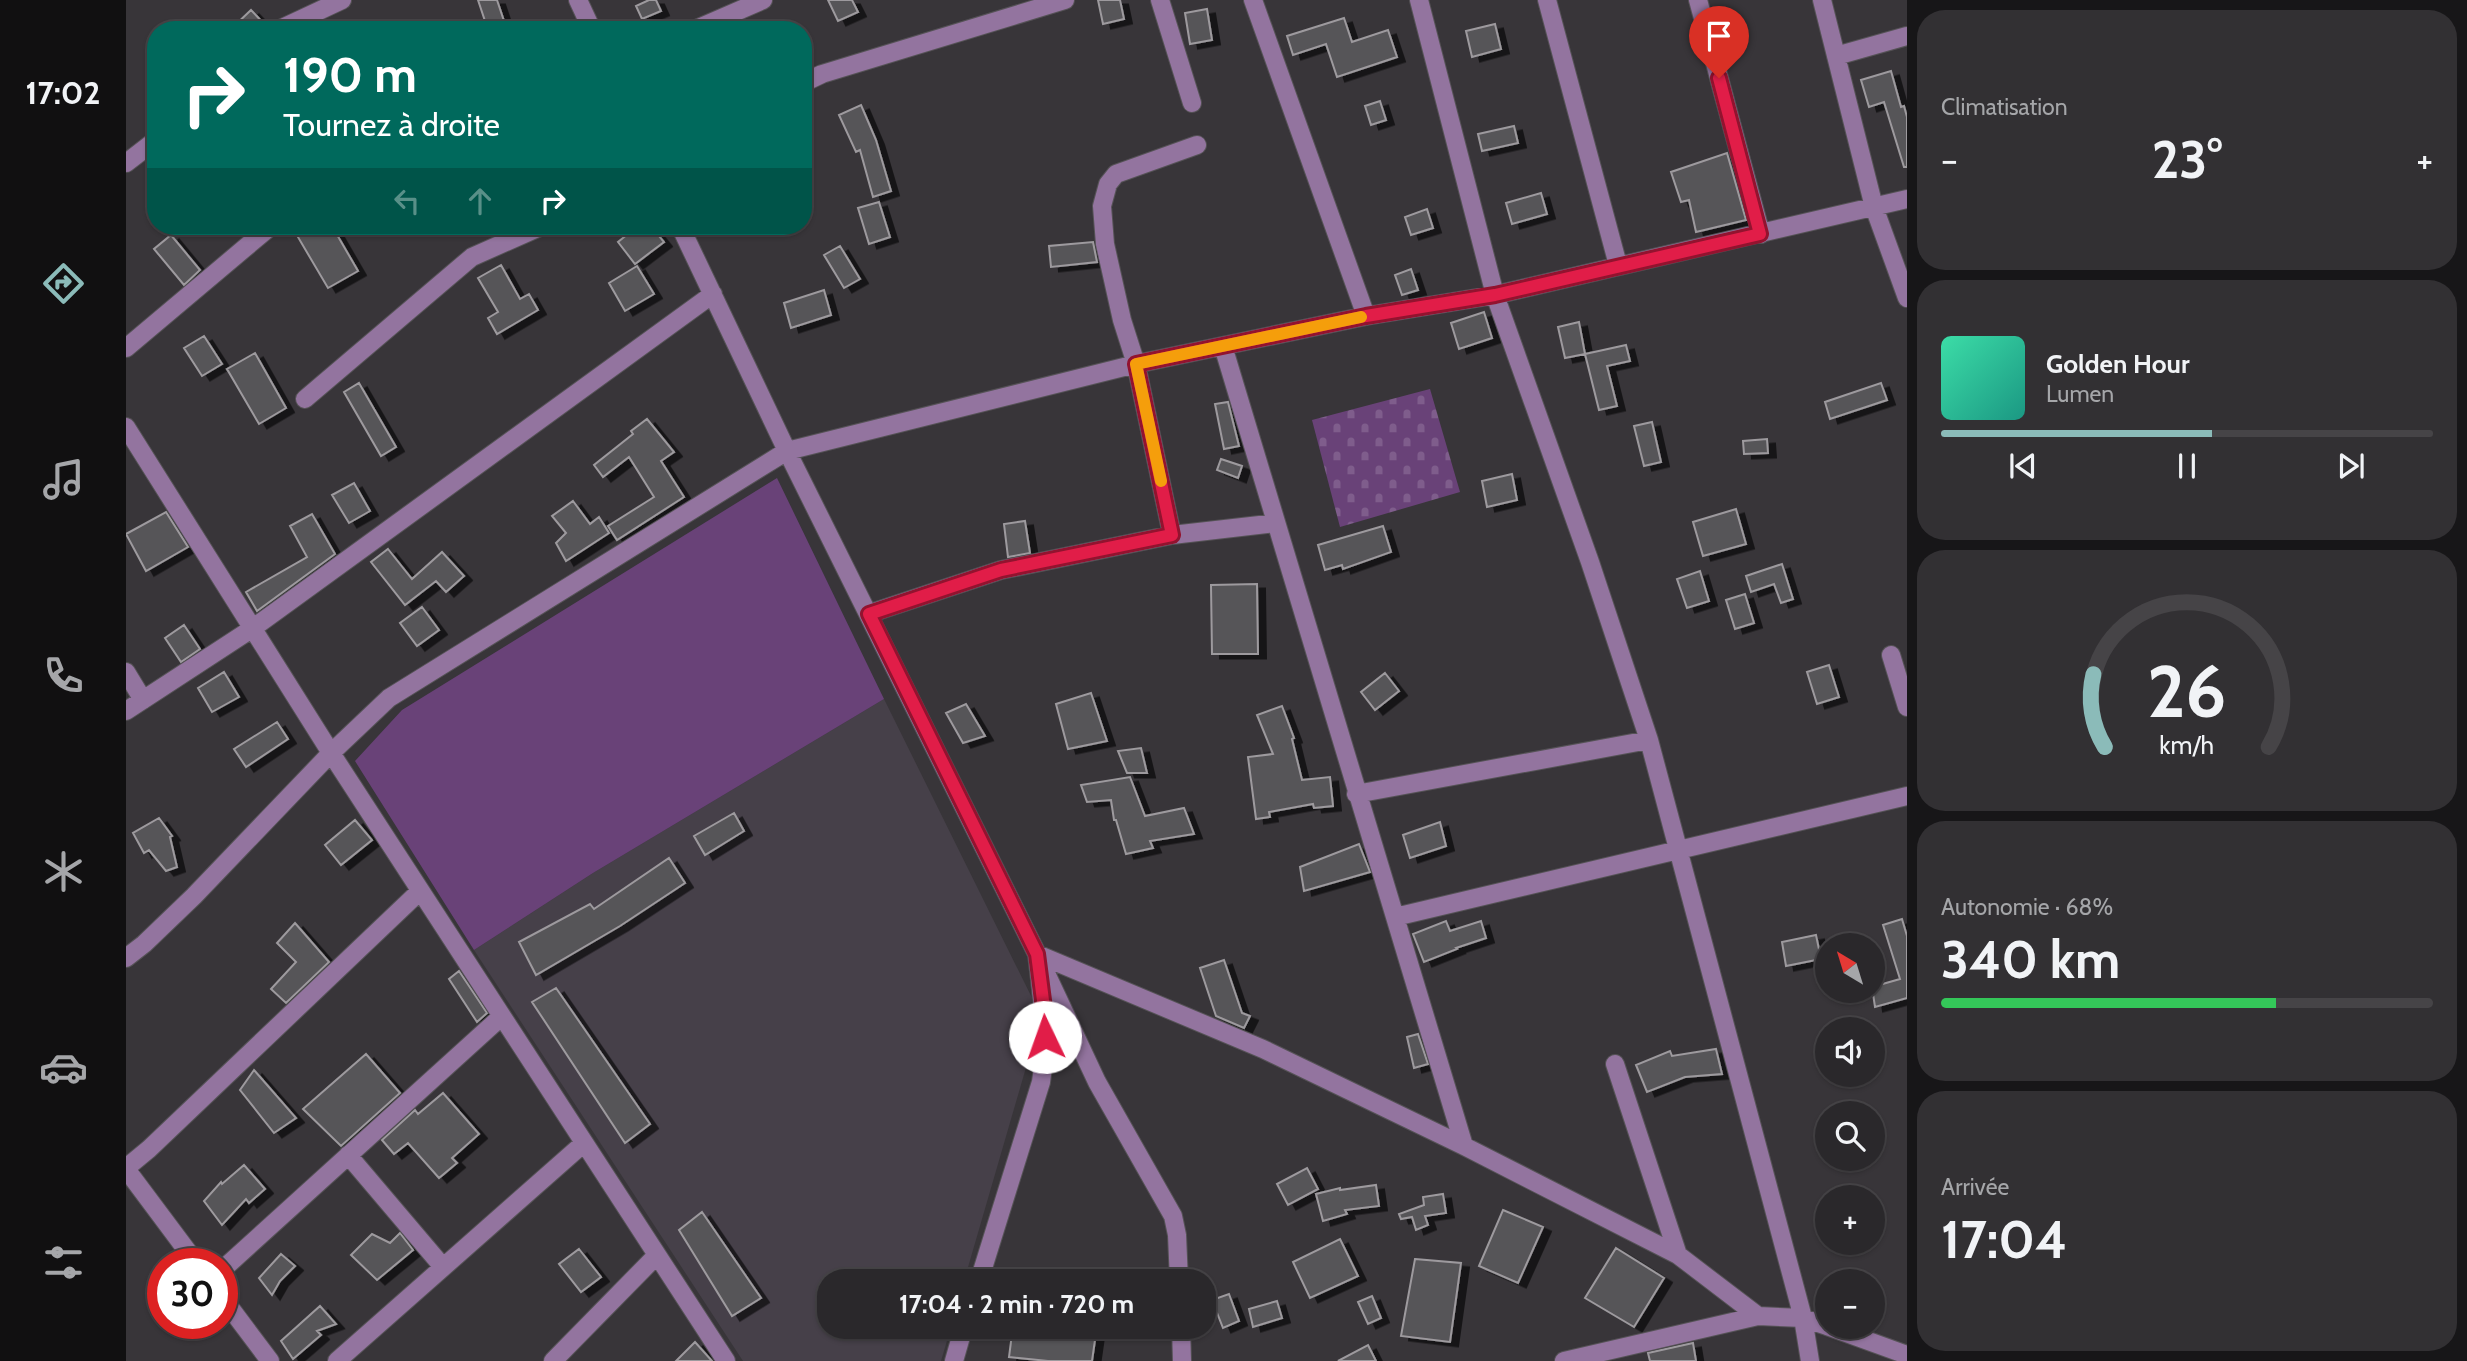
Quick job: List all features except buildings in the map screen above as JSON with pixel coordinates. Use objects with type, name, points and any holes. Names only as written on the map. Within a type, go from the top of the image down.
[{"type":"street","points":[[297,21],[342,0]]},
{"type":"street","points":[[578,0],[588,21]]},
{"type":"street","points":[[715,21],[763,0]]},
{"type":"street","points":[[812,79],[1065,0]]},
{"type":"street","points":[[1160,0],[1192,103]]},
{"type":"street","points":[[1253,0],[1366,316]]},
{"type":"street","points":[[1419,0],[1495,295],[1590,562],[1649,740],[1803,1318],[1810,1361]]},
{"type":"street","points":[[1548,0],[1618,265]]},
{"type":"street","points":[[1698,0],[1760,234]]},
{"type":"street","points":[[1822,0],[1874,207],[1907,298]]},
{"type":"street","points":[[1836,56],[1907,36]]},
{"type":"street","points":[[1172,535],[1136,364],[1122,320],[1105,244],[1102,206],[1108,184],[1116,174],[1197,145]]},
{"type":"street","points":[[126,163],[147,147]]},
{"type":"street","points":[[126,958],[194,896],[331,753],[389,698],[787,451],[1136,364],[1366,316],[1495,295],[1907,199]]},
{"type":"street","points":[[126,348],[260,235]]},
{"type":"street","points":[[305,399],[472,257],[522,235]]},
{"type":"street","points":[[684,235],[787,451],[1037,954],[1097,1082],[1173,1216],[1178,1269]]},
{"type":"street","points":[[126,711],[253,628],[713,294]]},
{"type":"street","points":[[1223,346],[1464,1146]]},
{"type":"street","points":[[126,427],[331,753],[726,1361]]},
{"type":"street","points":[[869,614],[1001,570],[1172,535],[1276,523]]},
{"type":"street","points":[[1891,655],[1907,707]]},
{"type":"street","points":[[126,672],[143,700]]},
{"type":"street","points":[[1356,794],[1649,740]]},
{"type":"street","points":[[1395,917],[1907,796]]},
{"type":"street","points":[[185,1248],[126,1168],[420,891]]},
{"type":"street","points":[[1037,954],[1263,1049],[1464,1146],[1678,1255],[1758,1316]]},
{"type":"street","points":[[983,1269],[1041,1082],[1045,1058],[1045,1016],[1037,954]]},
{"type":"street","points":[[238,1255],[502,1016]]},
{"type":"street","points":[[1615,1065],[1678,1255]]},
{"type":"street","points":[[337,1361],[584,1143]]},
{"type":"street","points":[[348,1155],[443,1267]]},
{"type":"street","points":[[553,1361],[657,1255]]},
{"type":"street","points":[[1564,1361],[1758,1316],[1803,1318],[1815,1322]]},
{"type":"street","points":[[238,1318],[270,1361]]},
{"type":"street","points":[[954,1361],[960,1339]]},
{"type":"street","points":[[1181,1339],[1182,1361]]},
{"type":"street","points":[[1863,1339],[1907,1355]]},
{"type":"shaded area","points":[[884,699],[1035,1004],[1036,1033],[967,1269],[817,1269],[817,1339],[947,1339],[941,1361],[743,1361],[474,950],[593,873]]},
{"type":"green space","points":[[1430,389],[1460,492],[1340,527],[1312,420]]},
{"type":"green space","points":[[777,478],[884,699],[593,873],[474,950],[355,761],[402,710]]},
{"type":"slow traffic","points":[[1161,481],[1136,364],[1361,317]]},
{"type":"route","points":[[1045,1037],[1037,954],[869,614],[1001,570],[1172,535],[1136,364],[1366,316],[1495,295],[1760,234],[1719,78]]}]
